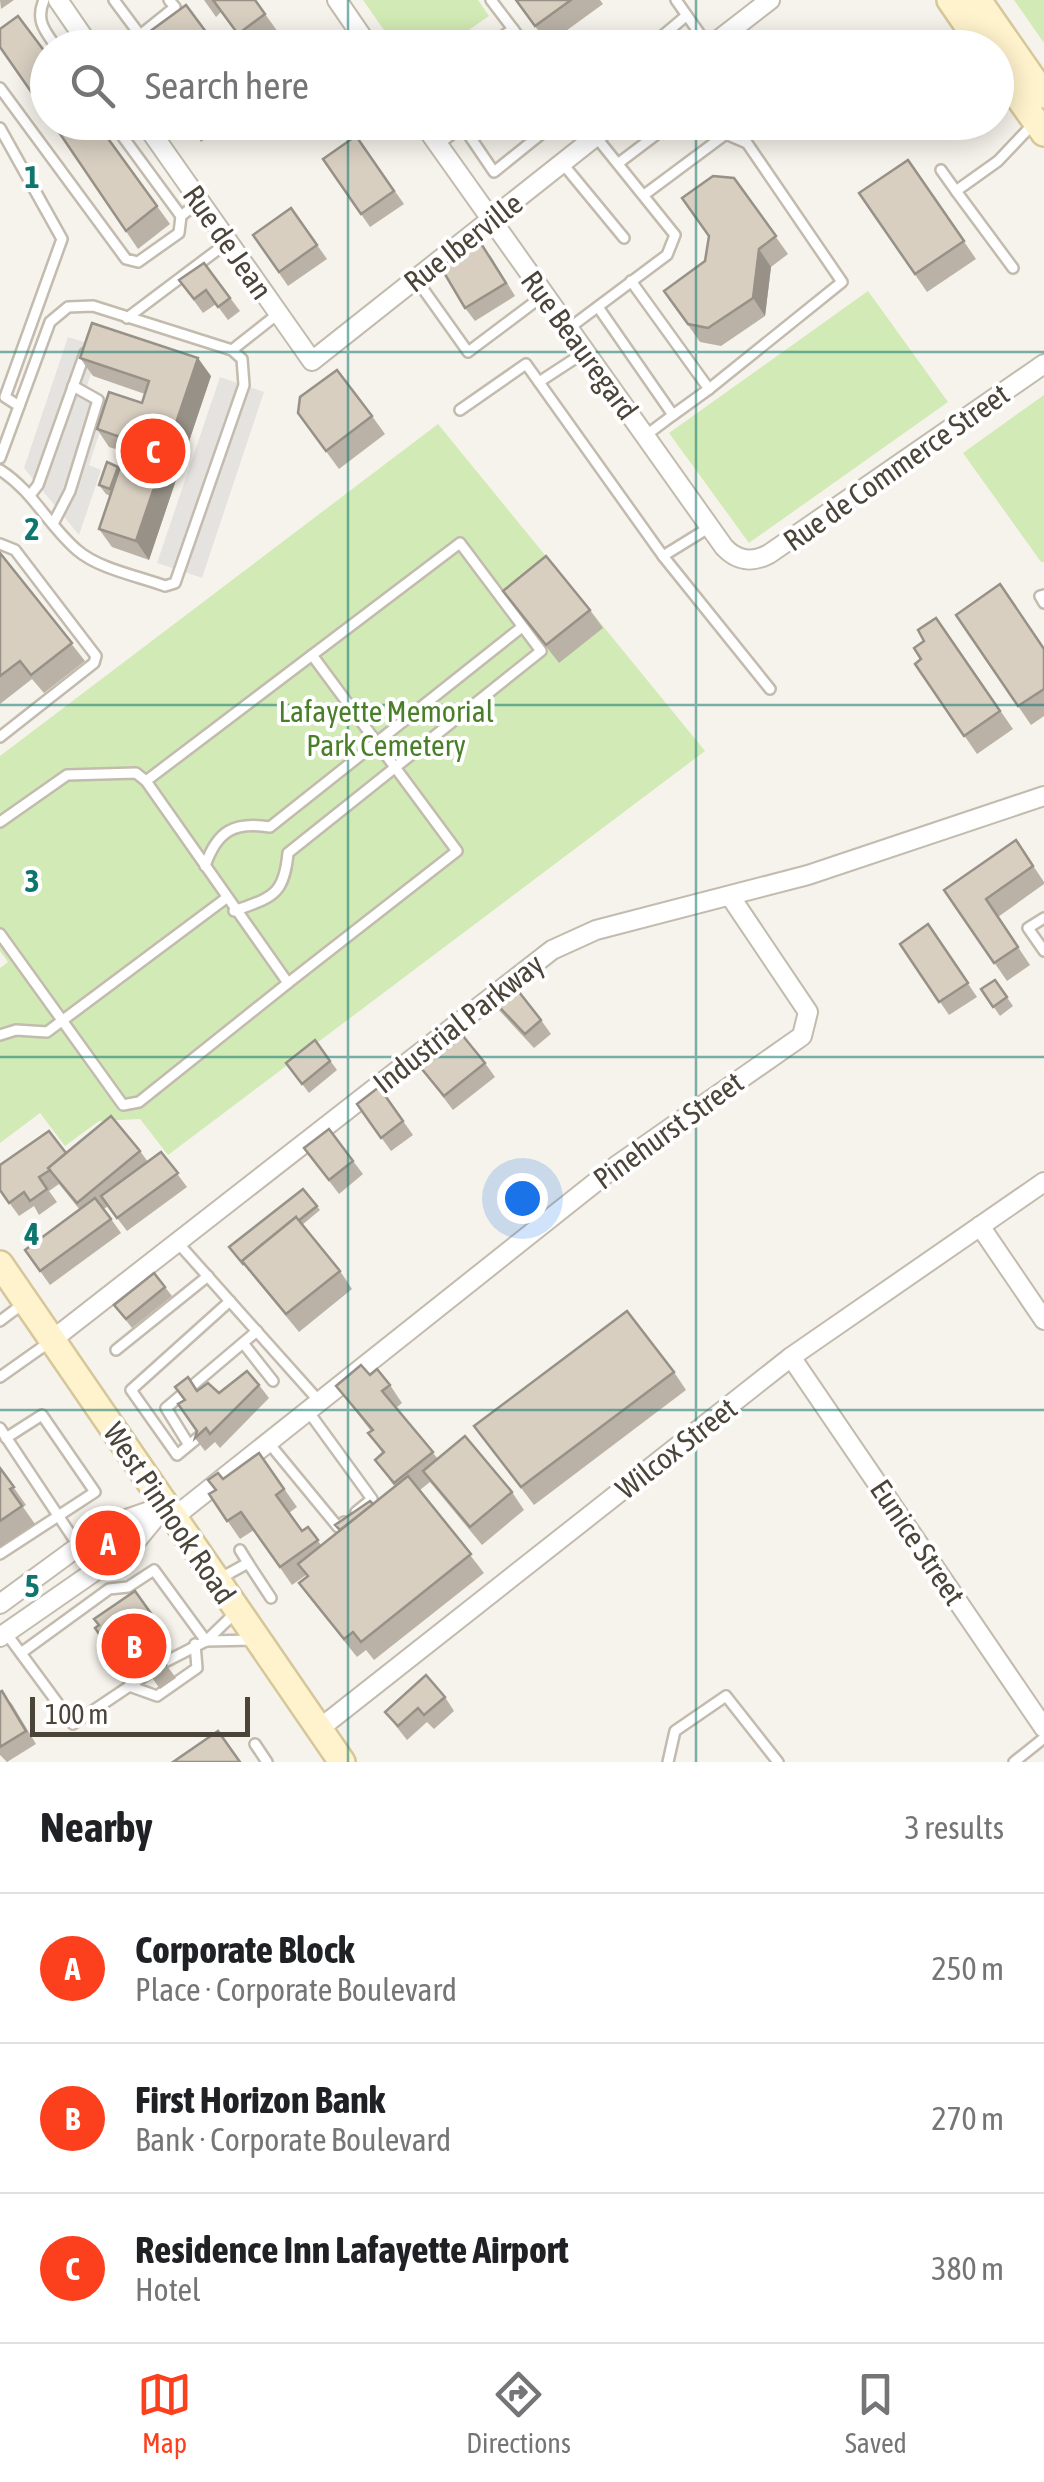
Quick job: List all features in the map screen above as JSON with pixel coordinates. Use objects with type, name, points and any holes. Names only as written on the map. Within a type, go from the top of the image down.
[{"type":"main road","points":[[950,0],[971,30]]},
{"type":"main road","points":[[978,0],[999,30]]},
{"type":"main road","points":[[1014,51],[1044,94]]},
{"type":"main road","points":[[1014,89],[1041,124]]},
{"type":"main road","name":"West Pinhook Road","points":[[0,1264],[319,1729],[336,1760]]},
{"type":"street","points":[[58,0],[79,30]]},
{"type":"street","points":[[336,0],[357,30]]},
{"type":"street","points":[[731,30],[770,0]]},
{"type":"street","name":"Rue de Jean","points":[[157,140],[312,361]]},
{"type":"street","name":"Rue Beauregard","points":[[435,140],[710,527],[730,553],[744,560]]},
{"type":"street","name":"Rue Iberville","points":[[312,361],[562,164],[582,140]]},
{"type":"street","name":"Rue de Commerce Street","points":[[744,560],[769,554],[1044,364]]},
{"type":"street","name":"Industrial Parkway","points":[[52,1340],[542,956],[596,930],[877,854],[1044,796]]},
{"type":"street","name":"Pinehurst Street","points":[[169,1512],[268,1442],[616,1166],[802,1036],[808,1012],[730,896]]},
{"type":"street","name":"Wilcox Street","points":[[319,1729],[791,1356],[1044,1182]]},
{"type":"street","points":[[980,1226],[1044,1320]]},
{"type":"street","name":"Eunice Street","points":[[791,1356],[1044,1728]]},
{"type":"street","points":[[0,1604],[85,1543],[102,1524],[169,1512]]},
{"type":"street","points":[[3,1635],[98,1568],[126,1556],[169,1512]]},
{"type":"street","points":[[85,1543],[94,1556],[114,1564]]},
{"type":"lane","points":[[44,0],[39,15],[45,30]]},
{"type":"lane","points":[[114,0],[136,30]]},
{"type":"lane","points":[[146,30],[175,7],[169,0]]},
{"type":"lane","points":[[491,0],[512,29]]},
{"type":"lane","points":[[676,0],[696,30]]},
{"type":"lane","points":[[669,30],[686,16]]},
{"type":"lane","points":[[0,88],[30,129]]},
{"type":"lane","points":[[956,191],[998,162],[1041,124]]},
{"type":"lane","points":[[0,128],[62,239],[2,396],[19,406]]},
{"type":"lane","points":[[38,140],[126,259],[138,262],[179,232],[181,216],[125,140]]},
{"type":"lane","points":[[438,144],[443,140]]},
{"type":"lane","points":[[472,140],[494,172],[534,140]]},
{"type":"lane","points":[[568,329],[674,246],[675,236],[599,140]]},
{"type":"lane","points":[[620,162],[649,140]]},
{"type":"lane","points":[[644,195],[718,140]]},
{"type":"lane","points":[[644,436],[842,282],[747,143],[740,140]]},
{"type":"lane","points":[[562,164],[624,238]]},
{"type":"lane","points":[[940,170],[1013,268]]},
{"type":"lane","points":[[181,216],[200,202]]},
{"type":"lane","points":[[127,318],[228,242]]},
{"type":"lane","points":[[416,279],[468,352],[544,295]]},
{"type":"lane","points":[[632,282],[708,389]]},
{"type":"lane","points":[[598,306],[673,416]]},
{"type":"lane","points":[[0,458],[50,322],[68,307],[101,308],[232,350],[242,359],[244,386],[175,583],[165,586],[90,558],[31,494],[0,470]]},
{"type":"lane","points":[[95,326],[101,308]]},
{"type":"lane","points":[[232,350],[279,313]]},
{"type":"lane","points":[[31,494],[88,344]]},
{"type":"lane","points":[[538,382],[585,352]]},
{"type":"lane","points":[[460,410],[526,364],[664,556],[770,689]]},
{"type":"lane","points":[[54,522],[70,491],[98,400],[73,386]]},
{"type":"lane","points":[[664,556],[710,527]]},
{"type":"lane","points":[[146,781],[460,542],[541,651],[288,853],[286,880],[275,894],[234,911]]},
{"type":"lane","points":[[0,544],[15,550],[96,656],[94,662],[0,737]]},
{"type":"lane","points":[[1044,596],[1040,596],[1044,603]]},
{"type":"lane","points":[[205,866],[212,846],[228,828],[247,823],[270,827],[522,627]]},
{"type":"lane","points":[[0,934],[123,1105],[140,1102],[457,851],[312,655]]},
{"type":"lane","points":[[0,822],[67,775],[136,773],[146,781],[288,983]]},
{"type":"lane","points":[[0,1035],[16,1030],[47,1032],[225,898]]},
{"type":"lane","points":[[1044,918],[1028,928],[1044,951]]},
{"type":"lane","points":[[178,1243],[289,1367],[372,1500],[338,1526],[268,1442]]},
{"type":"lane","points":[[116,1350],[208,1276]]},
{"type":"lane","points":[[0,1321],[26,1302]]},
{"type":"lane","points":[[200,1436],[178,1454],[131,1390],[230,1302]]},
{"type":"lane","points":[[190,1445],[166,1408],[256,1331]]},
{"type":"lane","points":[[0,1376],[52,1340]]},
{"type":"lane","points":[[244,1343],[273,1381]]},
{"type":"lane","points":[[262,1391],[289,1367]]},
{"type":"lane","points":[[0,1554],[95,1492],[42,1415],[6,1438]]},
{"type":"lane","points":[[0,1428],[58,1516],[85,1543]]},
{"type":"lane","points":[[240,1550],[271,1598]]},
{"type":"lane","points":[[216,1581],[248,1563]]},
{"type":"lane","points":[[20,1653],[110,1589],[128,1587],[154,1570],[201,1643],[197,1668],[156,1696],[129,1686]]},
{"type":"lane","points":[[165,1662],[201,1643],[237,1611]]},
{"type":"lane","points":[[3,1635],[74,1724],[148,1673]]},
{"type":"lane","points":[[201,1643],[258,1640]]},
{"type":"lane","points":[[668,1762],[675,1731],[726,1696],[778,1762]]},
{"type":"lane","points":[[1014,1762],[1044,1738]]},
{"type":"lane","points":[[254,1744],[267,1762]]},
{"type":"green space","points":[[363,0],[478,0],[489,16],[469,30],[384,30]]},
{"type":"green space","points":[[1014,0],[1044,0],[1044,43]]},
{"type":"green space","points":[[868,291],[948,402],[749,543],[669,433]]},
{"type":"green space","points":[[1044,395],[1044,562],[1041,562],[963,453]]},
{"type":"green space","name":"Lafayette Memorial Park Cemetery","points":[[438,424],[705,751],[168,1155],[140,1119],[99,1121],[65,1146],[40,1113],[0,1143],[0,968],[8,962],[0,951],[0,756]]},
{"type":"shaded area","points":[[68,337],[100,347],[85,392],[110,401],[89,465],[101,470],[79,535],[24,468]]},
{"type":"shaded area","points":[[220,377],[264,392],[202,578],[157,563]]},
{"type":"building","points":[[213,0],[255,0],[265,14],[243,30],[235,30]]},
{"type":"building","points":[[516,0],[571,0],[535,26]]},
{"type":"building","points":[[186,5],[205,30],[152,30]]},
{"type":"building","points":[[18,16],[30,32],[30,90],[0,47],[0,29]]},
{"type":"building","points":[[64,140],[109,140],[157,206],[126,231]]},
{"type":"building","points":[[350,140],[359,140],[394,191],[361,214],[323,159]]},
{"type":"building","points":[[908,160],[964,241],[915,274],[859,193]]},
{"type":"building","points":[[713,176],[734,178],[776,236],[759,249],[753,298],[708,328],[688,324],[664,291],[705,261],[709,236],[682,198]]},
{"type":"building","points":[[291,208],[317,245],[279,272],[253,235]]},
{"type":"building","points":[[480,242],[506,283],[465,308],[440,266]]},
{"type":"building","points":[[204,263],[230,298],[218,307],[206,290],[194,299],[179,280]]},
{"type":"building","points":[[92,323],[198,358],[136,541],[99,529],[129,440],[97,429],[109,392],[142,403],[149,381],[80,358]]},
{"type":"building","points":[[337,370],[372,416],[326,451],[298,413],[300,397]]},
{"type":"building","points":[[107,462],[118,467],[110,489],[99,485]]},
{"type":"building","points":[[0,553],[72,643],[31,675],[20,661],[0,676]]},
{"type":"building","points":[[546,556],[590,610],[546,645],[503,591]]},
{"type":"building","points":[[1000,584],[1044,649],[1044,689],[1018,706],[956,615]]},
{"type":"building","points":[[936,618],[1000,711],[964,736],[915,664],[921,659],[914,648],[924,641],[918,630]]},
{"type":"building","points":[[1016,840],[1033,866],[986,899],[1018,947],[994,963],[944,890]]},
{"type":"building","points":[[928,924],[968,983],[939,1002],[900,944]]},
{"type":"building","points":[[508,978],[541,1020],[525,1034],[487,994]]},
{"type":"building","points":[[995,980],[1007,997],[993,1007],[981,989]]},
{"type":"building","points":[[463,1036],[485,1063],[444,1096],[421,1068]]},
{"type":"building","points":[[315,1040],[330,1061],[302,1084],[286,1063]]},
{"type":"building","points":[[379,1087],[403,1121],[381,1138],[357,1104]]},
{"type":"building","points":[[111,1116],[140,1151],[77,1203],[48,1168]]},
{"type":"building","points":[[329,1129],[353,1161],[329,1180],[304,1148]]},
{"type":"building","points":[[49,1131],[66,1153],[39,1177],[47,1189],[30,1201],[24,1192],[9,1203],[0,1190],[0,1165]]},
{"type":"building","points":[[161,1152],[178,1173],[117,1218],[101,1196]]},
{"type":"building","points":[[303,1189],[317,1206],[298,1221],[296,1217],[243,1264],[229,1247]]},
{"type":"building","points":[[95,1198],[111,1219],[40,1271],[25,1250]]},
{"type":"building","points":[[296,1217],[340,1271],[286,1314],[242,1261]]},
{"type":"building","points":[[154,1273],[165,1287],[126,1319],[114,1305]]},
{"type":"building","points":[[627,1311],[674,1372],[521,1487],[474,1426]]},
{"type":"building","points":[[361,1365],[370,1375],[377,1369],[390,1385],[382,1391],[433,1452],[394,1483],[375,1460],[384,1452],[368,1433],[373,1430],[336,1386]]},
{"type":"building","points":[[247,1371],[259,1385],[210,1434],[206,1428],[195,1438],[197,1431],[178,1404],[185,1400],[175,1387],[188,1377],[197,1391],[208,1383],[219,1393]]},
{"type":"building","points":[[465,1436],[512,1492],[470,1527],[423,1471]]},
{"type":"building","points":[[259,1453],[284,1489],[276,1495],[302,1531],[308,1527],[318,1540],[280,1567],[241,1512],[227,1521],[209,1494],[216,1490],[208,1480],[218,1473],[223,1479]]},
{"type":"building","points":[[0,1468],[22,1506],[0,1521]]},
{"type":"building","points":[[408,1476],[471,1554],[361,1642],[353,1632],[344,1639],[299,1583],[308,1576],[298,1564]]},
{"type":"building","points":[[370,1501],[373,1504],[340,1530],[335,1525]]},
{"type":"building","points":[[135,1591],[160,1626],[146,1636],[166,1665],[151,1675],[129,1646],[119,1652],[111,1640],[106,1644],[95,1628],[99,1625],[94,1619]]},
{"type":"building","points":[[426,1675],[445,1697],[424,1715],[418,1708],[398,1726],[385,1712]]},
{"type":"building","points":[[0,1692],[26,1731],[0,1747]]},
{"type":"building","points":[[218,1731],[240,1762],[173,1762]]},
{"type":"place","name":"Residence Inn Lafayette Airport","points":[[153,451]]},
{"type":"place","name":"Corporate Block","points":[[108,1543]]},
{"type":"place","name":"First Horizon Bank","points":[[134,1646]]}]
